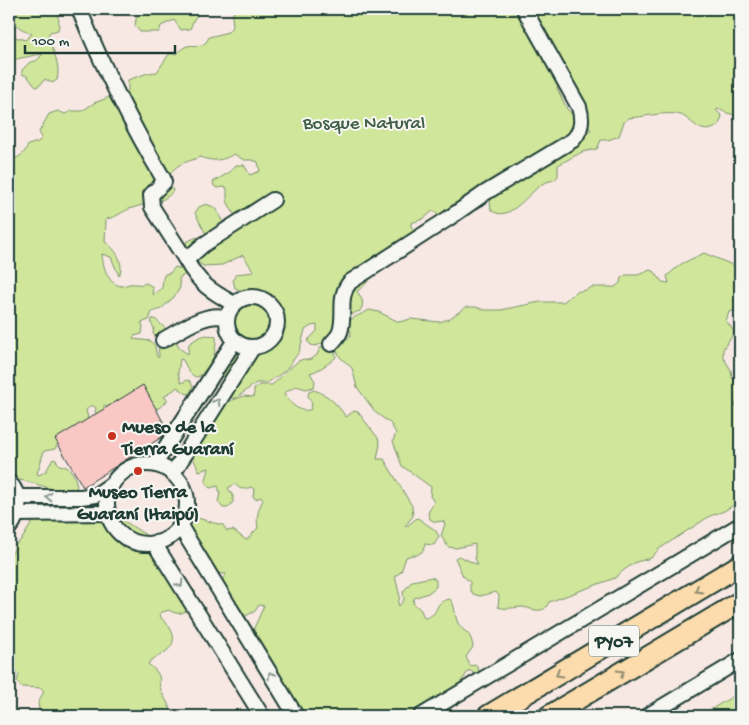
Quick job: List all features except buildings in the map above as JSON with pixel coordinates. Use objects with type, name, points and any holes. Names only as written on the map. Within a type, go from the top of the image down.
[{"type":"highway","name":"PY07","points":[[488,716],[740,565]]},
{"type":"highway","name":"PY07","points":[[549,716],[740,602]]},
{"type":"lane","points":[[79,9],[143,145],[164,182],[151,195],[152,207],[194,275],[213,293],[234,304]]},
{"type":"lane","points":[[331,344],[340,333],[345,288],[350,282],[485,193],[573,140],[579,133],[582,115],[579,107],[524,9]]},
{"type":"lane","points":[[186,260],[203,245],[274,200]]},
{"type":"lane","points":[[256,297],[270,305],[275,312],[277,320],[273,335],[268,341],[261,346],[252,347],[243,346],[235,340],[228,330],[227,318],[234,304],[240,299],[256,297]]},
{"type":"lane","points":[[163,340],[208,316],[221,315],[227,318]]},
{"type":"lane","points":[[155,464],[235,340]]},
{"type":"lane","points":[[173,473],[252,347]]},
{"type":"lane","points":[[18,497],[81,497],[96,495],[112,484],[120,474],[130,467],[142,464],[155,464],[173,473],[185,493],[185,516],[180,526],[164,540],[154,543],[130,540],[112,524],[108,512],[107,498],[112,484]]},
{"type":"lane","points":[[9,482],[18,497],[18,514],[9,528]]},
{"type":"lane","points":[[18,514],[108,512]]},
{"type":"lane","points":[[421,716],[740,525]]},
{"type":"lane","points":[[180,526],[296,716]]},
{"type":"lane","points":[[154,543],[262,716]]},
{"type":"lane","points":[[647,716],[740,660]]},
{"type":"green space","points":[[9,9],[53,9],[55,11],[59,24],[58,30],[50,32],[47,37],[57,63],[57,80],[52,83],[45,79],[36,87],[27,76],[22,74],[22,70],[30,62],[36,61],[43,54],[9,60],[9,35],[25,40],[32,34],[13,22]]},
{"type":"green space","points":[[161,9],[203,9],[194,19],[190,29],[181,30],[174,20],[161,26],[159,32],[140,32],[135,26],[140,11],[145,11],[149,15],[159,12]]},
{"type":"green space","name":"Bosque Natural","points":[[235,9],[740,9],[740,116],[718,109],[716,110],[722,116],[720,123],[708,130],[698,127],[681,115],[676,114],[629,118],[624,122],[619,136],[608,140],[601,140],[597,149],[582,152],[558,165],[558,176],[555,179],[538,187],[512,210],[498,213],[491,210],[490,202],[501,185],[572,144],[591,130],[565,99],[559,81],[557,88],[567,109],[577,120],[580,129],[549,149],[507,170],[486,186],[477,190],[444,219],[433,211],[423,219],[411,223],[411,227],[416,231],[418,238],[409,250],[402,257],[378,271],[357,291],[363,303],[360,311],[351,315],[345,323],[349,331],[348,336],[330,344],[311,345],[307,341],[317,331],[317,325],[311,326],[305,330],[299,352],[285,371],[267,383],[256,383],[236,398],[230,398],[225,395],[231,373],[221,377],[219,370],[237,342],[231,334],[226,317],[228,307],[234,304],[253,302],[247,293],[235,288],[233,280],[236,274],[254,272],[243,255],[222,265],[203,266],[188,254],[186,242],[197,237],[204,241],[209,240],[195,213],[199,207],[206,204],[216,208],[222,221],[225,223],[231,222],[235,216],[227,201],[227,188],[218,188],[214,186],[213,182],[230,172],[236,165],[244,165],[250,175],[260,171],[258,162],[244,160],[234,154],[217,160],[200,157],[183,163],[175,168],[169,177],[167,184],[171,186],[173,191],[165,198],[132,208],[106,219],[105,242],[113,248],[120,261],[121,271],[119,276],[111,257],[102,254],[105,269],[113,282],[122,286],[146,283],[153,287],[152,295],[162,288],[165,274],[170,273],[175,267],[184,270],[186,274],[179,278],[180,288],[174,297],[161,309],[152,312],[149,320],[141,323],[143,326],[142,334],[134,336],[133,339],[151,341],[155,346],[157,357],[159,357],[158,338],[153,334],[152,319],[155,319],[175,337],[179,348],[188,354],[189,344],[201,336],[216,337],[216,346],[211,363],[200,376],[195,377],[189,372],[183,360],[180,359],[178,373],[181,383],[187,380],[190,381],[193,387],[190,393],[187,394],[177,387],[165,395],[164,397],[167,401],[159,408],[111,408],[104,405],[104,411],[99,414],[95,413],[96,408],[92,405],[86,410],[88,418],[83,429],[59,441],[55,449],[44,451],[37,474],[39,475],[46,471],[53,459],[56,460],[59,465],[67,467],[72,472],[77,487],[73,490],[61,491],[9,478],[9,155],[14,159],[16,158],[24,152],[28,145],[38,142],[42,138],[39,132],[49,114],[58,111],[65,114],[71,111],[82,111],[94,103],[113,95],[123,94],[128,91],[128,80],[157,72],[169,54],[177,54],[187,46],[202,45],[209,37],[228,32],[233,26],[232,16]]},
{"type":"green space","points":[[704,253],[735,266],[740,277],[740,313],[736,310],[729,312],[726,321],[734,333],[723,349],[723,357],[731,370],[732,378],[740,386],[740,396],[735,406],[739,407],[740,405],[740,501],[724,511],[710,516],[659,549],[651,558],[636,562],[615,578],[549,602],[543,609],[536,610],[523,607],[501,608],[498,607],[499,596],[496,592],[480,596],[473,594],[470,589],[470,582],[463,576],[455,558],[459,556],[478,565],[475,558],[475,544],[456,548],[448,547],[441,536],[445,524],[443,521],[435,522],[430,519],[428,513],[434,502],[430,496],[431,487],[402,466],[393,441],[396,433],[390,423],[376,413],[357,387],[352,368],[340,357],[334,346],[350,337],[351,331],[347,324],[355,317],[369,310],[379,312],[399,322],[411,319],[439,322],[449,319],[466,307],[501,310],[540,302],[563,302],[576,292],[592,287],[615,287],[620,283],[621,278],[626,275],[638,275],[650,270],[655,272],[662,282],[669,283],[667,276],[681,264]]},
{"type":"green space","points":[[328,346],[334,349],[336,357],[331,362],[310,373],[315,381],[314,387],[306,389],[296,386],[284,393],[294,406],[301,410],[310,410],[312,404],[308,396],[309,392],[314,390],[324,394],[332,400],[346,417],[354,411],[358,412],[378,438],[380,444],[377,459],[384,459],[412,506],[413,516],[405,526],[417,518],[435,530],[439,536],[434,545],[425,544],[423,551],[417,555],[406,557],[401,572],[395,576],[400,597],[399,606],[404,600],[403,592],[412,581],[432,577],[436,580],[436,587],[428,593],[414,598],[413,603],[421,610],[424,618],[433,614],[440,603],[450,599],[458,623],[472,641],[473,647],[466,657],[470,666],[475,665],[479,672],[475,674],[469,670],[461,682],[437,699],[406,716],[305,716],[285,688],[261,647],[259,640],[253,635],[254,628],[264,606],[259,605],[255,611],[244,617],[220,584],[226,574],[216,573],[185,524],[187,519],[192,516],[223,525],[227,531],[233,530],[246,540],[258,528],[258,514],[263,500],[261,497],[256,499],[253,497],[254,489],[251,487],[242,489],[235,484],[228,488],[233,496],[233,502],[228,508],[223,508],[218,502],[220,493],[218,486],[210,488],[206,483],[209,468],[199,471],[187,444],[225,403],[244,396],[253,397],[254,389],[259,385],[272,385],[298,361],[309,360],[317,355],[320,348]]},
{"type":"green space","points":[[105,506],[114,509],[121,519],[152,539],[195,591],[197,601],[188,610],[181,613],[169,610],[160,613],[161,618],[169,626],[173,640],[169,649],[151,660],[148,664],[159,676],[160,687],[170,709],[171,716],[40,716],[38,703],[44,691],[41,688],[21,687],[17,681],[19,674],[12,667],[9,671],[9,555],[13,552],[15,545],[22,539],[33,521]]},
{"type":"green space","points":[[740,692],[740,716],[700,716]]},
{"type":"place","name":"Mueso de la Tierra Guaraní","points":[[112,436]]},
{"type":"place","name":"Museo Tierra Guaraní (Itaipú)","points":[[138,471]]}]
